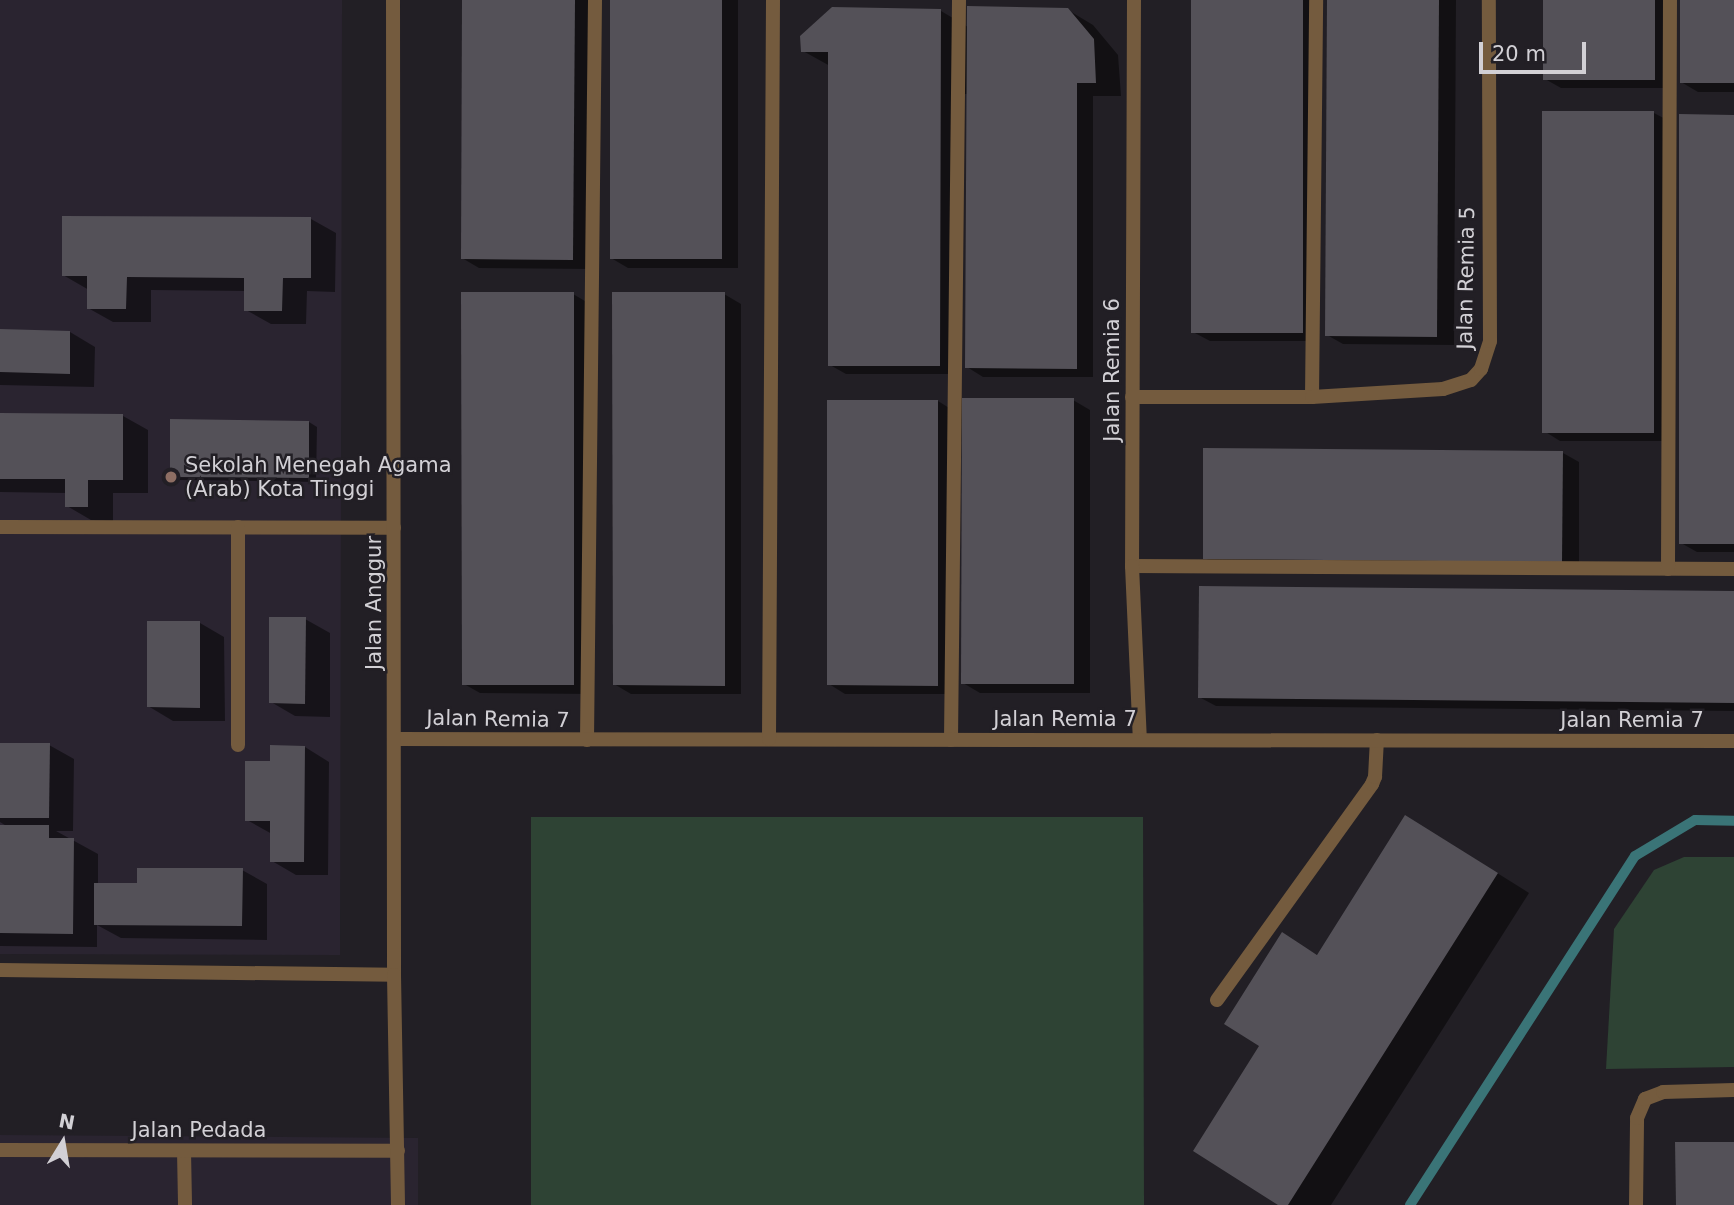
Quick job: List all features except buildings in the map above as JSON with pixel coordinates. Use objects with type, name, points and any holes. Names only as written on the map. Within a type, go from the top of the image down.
[{"type":"street","name":"Jalan Anggur","points":[[393,0],[396,738],[394,975],[398,1205]]},
{"type":"street","points":[[587,740],[595,0]]},
{"type":"street","points":[[769,739],[773,0]]},
{"type":"street","points":[[951,740],[959,0]]},
{"type":"street","name":"Jalan Remia 6","points":[[1134,0],[1132,566],[1140,740]]},
{"type":"street","points":[[1312,397],[1316,0]]},
{"type":"street","name":"Jalan Remia 5","points":[[1132,397],[1312,397],[1458,386],[1476,374],[1487,356],[1489,0]]},
{"type":"street","points":[[1668,569],[1670,0]]},
{"type":"street","points":[[0,527],[394,528]]},
{"type":"street","points":[[238,527],[238,745]]},
{"type":"street","points":[[1132,566],[1734,569]]},
{"type":"street","name":"Jalan Remia 7","points":[[396,738],[1734,741]]},
{"type":"street","points":[[1217,1000],[1372,784],[1376,777],[1377,740]]},
{"type":"street","points":[[0,970],[394,975]]},
{"type":"street","points":[[1636,1205],[1637,1118],[1644,1099],[1663,1092],[1734,1090]]},
{"type":"street","name":"Jalan Pedada","points":[[0,1150],[398,1151]]},
{"type":"street","points":[[184,1151],[185,1205]]},
{"type":"shaded area","name":"Sekolah Menegah Agama (Arab) Kota Tinggi","points":[[0,0],[342,0],[340,955],[0,954]]},
{"type":"shaded area","points":[[0,1135],[418,1138],[418,1205],[0,1205]]},
{"type":"green space","points":[[531,817],[1143,817],[1144,1205],[531,1205]]},
{"type":"green space","points":[[1684,857],[1734,857],[1734,1067],[1606,1069],[1614,929],[1654,870]]},
{"type":"waterway","points":[[1410,1205],[1635,856],[1695,820],[1734,821]]},
{"type":"place","name":"Sekolah Menegah Agama (Arab) Kota Tinggi","points":[[171,477]]}]
